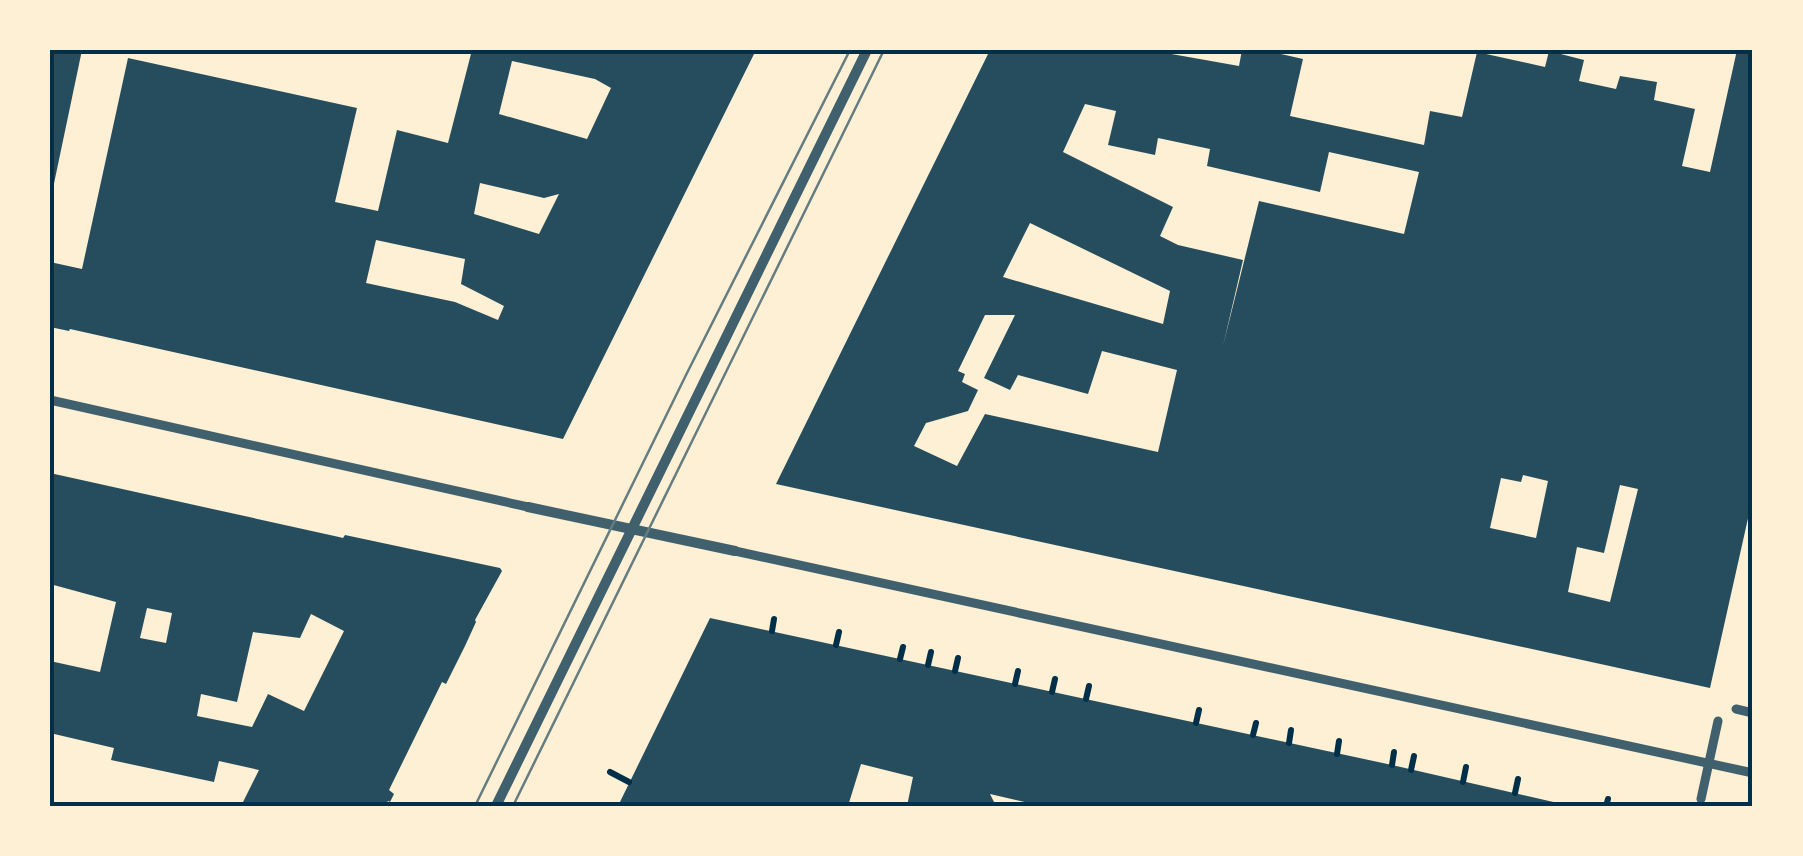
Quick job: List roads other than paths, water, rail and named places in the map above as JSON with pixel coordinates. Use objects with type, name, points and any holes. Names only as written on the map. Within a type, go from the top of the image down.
[{"type":"street","points":[[496,806],[867,50]]},
{"type":"street","points":[[50,400],[528,508],[1753,773]]},
{"type":"street","points":[[1736,709],[1753,713]]},
{"type":"street","points":[[1701,799],[1718,721]]},
{"type":"tram line","points":[[475,806],[850,50]]},
{"type":"tram line","points":[[513,806],[884,50]]}]
